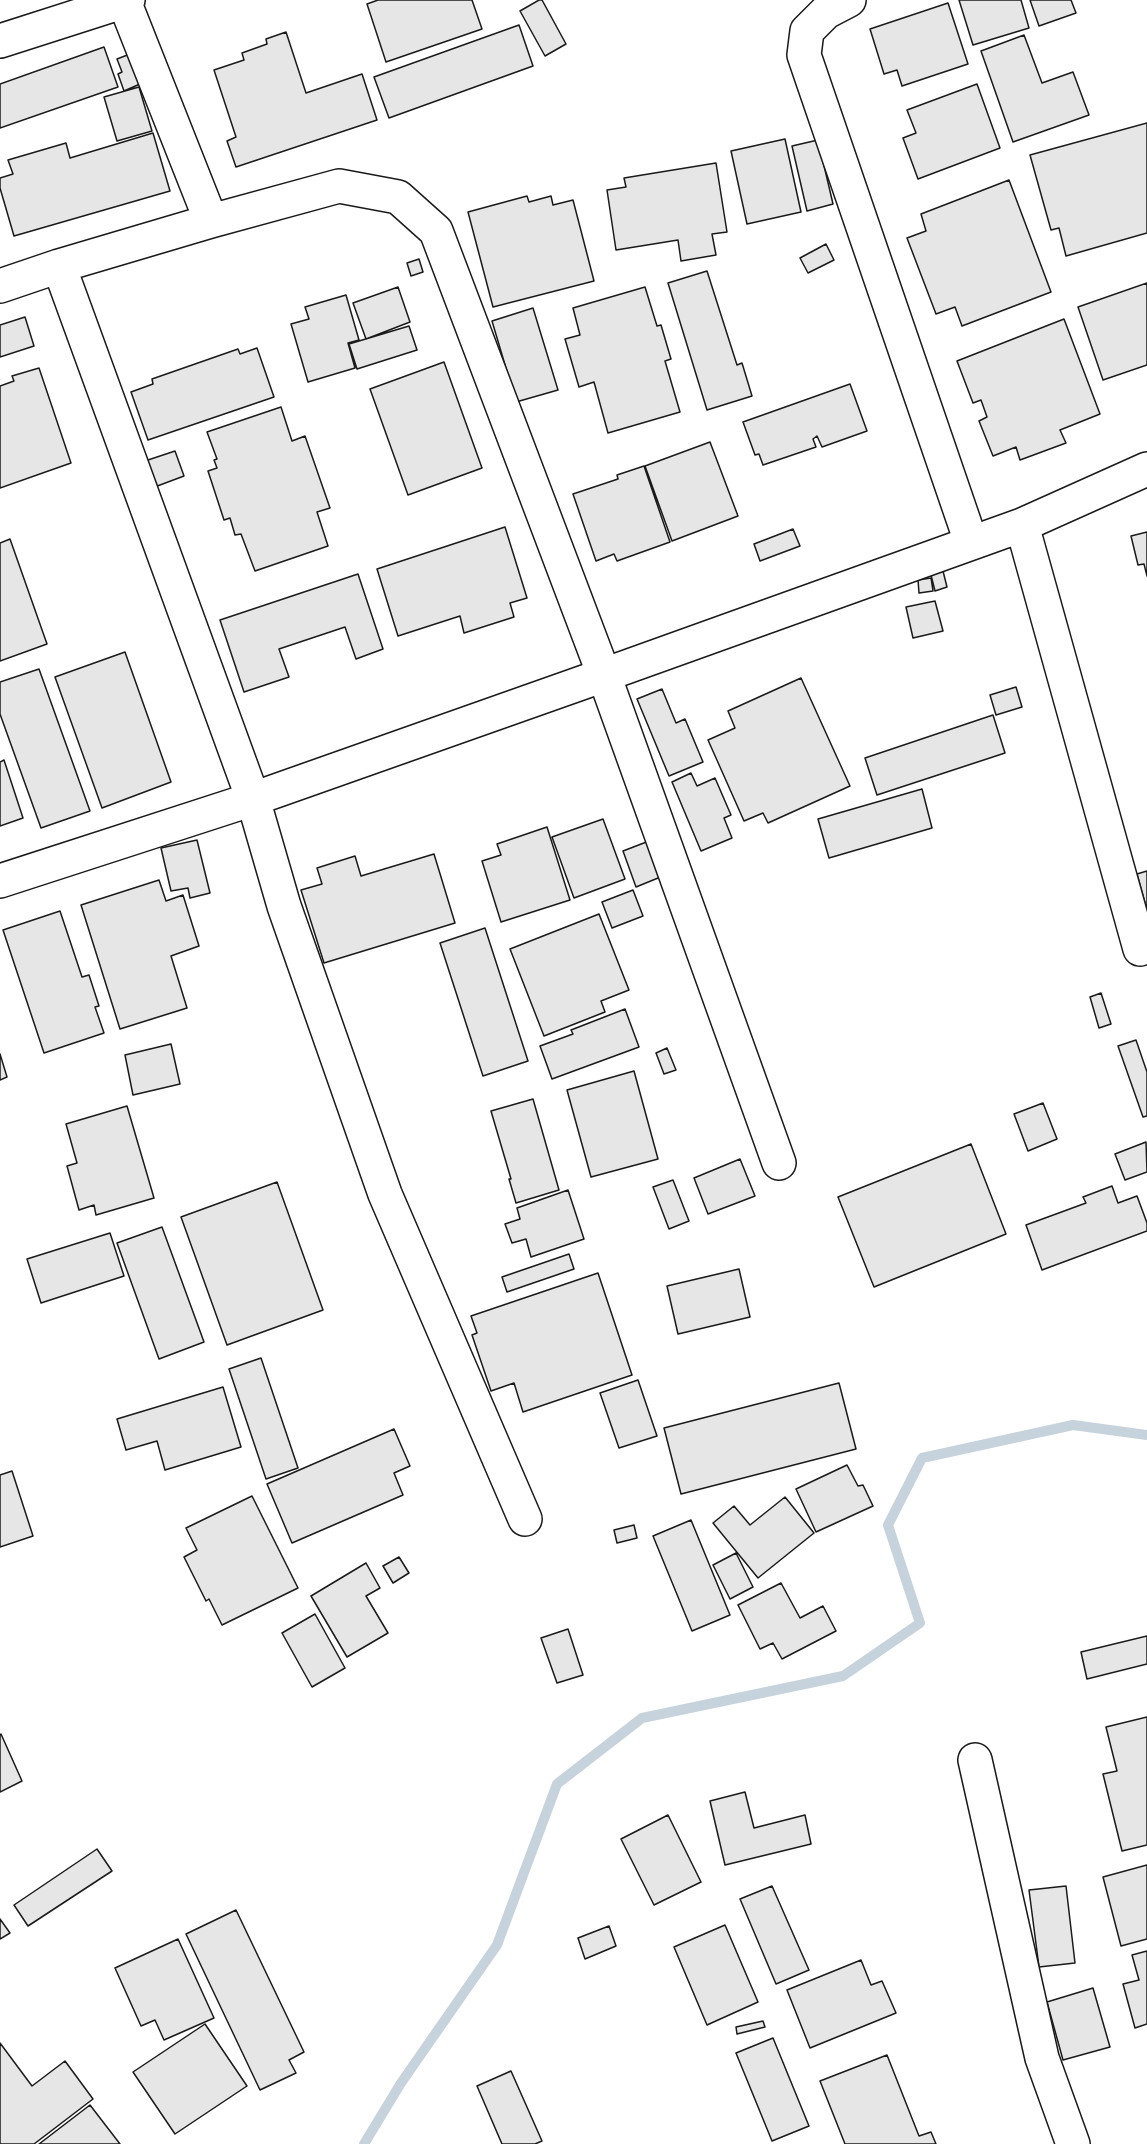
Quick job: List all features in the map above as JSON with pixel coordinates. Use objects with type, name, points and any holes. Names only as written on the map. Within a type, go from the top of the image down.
[{"type":"street","points":[[849,0],[826,12],[807,31],[804,55],[971,542]]},
{"type":"street","points":[[0,40],[126,1],[211,220]]},
{"type":"street","points":[[0,286],[211,220],[339,186],[398,197],[436,231],[604,675],[779,1163]]},
{"type":"street","points":[[59,266],[253,799],[284,906],[385,1194],[525,1519]]},
{"type":"street","points":[[0,881],[253,799],[1022,525],[1147,469]]},
{"type":"street","points":[[1022,525],[1140,949]]},
{"type":"street","points":[[975,1760],[1042,2058],[1073,2144]]},
{"type":"building","points":[[378,0],[472,0],[482,29],[386,62],[367,4]]},
{"type":"building","points":[[542,0],[566,44],[545,56],[520,11]]},
{"type":"building","points":[[959,0],[1021,0],[1029,28],[973,45]]},
{"type":"building","points":[[1030,0],[1071,0],[1076,13],[1039,26]]},
{"type":"building","points":[[948,3],[968,64],[902,86],[897,70],[884,74],[870,29]]},
{"type":"building","points":[[519,25],[533,66],[389,118],[374,77]]},
{"type":"building","points":[[286,32],[306,93],[362,74],[377,120],[236,167],[227,141],[236,137],[214,70],[244,60],[242,53],[267,44],[266,39]]},
{"type":"building","points":[[1024,35],[1042,83],[1073,72],[1089,115],[1013,142],[981,51]]},
{"type":"building","points":[[104,47],[118,87],[0,128],[0,84]]},
{"type":"building","points":[[130,54],[140,84],[124,91],[118,74],[122,72],[117,59]]},
{"type":"building","points":[[977,84],[1000,148],[918,179],[903,138],[916,133],[907,110]]},
{"type":"building","points":[[139,87],[152,131],[117,141],[104,97]]},
{"type":"building","points":[[1147,123],[1147,233],[1066,256],[1059,228],[1051,230],[1030,155]]},
{"type":"building","points":[[153,133],[170,191],[14,236],[0,188],[0,178],[13,174],[8,160],[66,143],[70,158]]},
{"type":"building","points":[[785,139],[801,212],[747,224],[731,151]]},
{"type":"building","points":[[818,140],[833,204],[807,211],[792,146]]},
{"type":"building","points":[[716,163],[727,232],[712,234],[716,255],[681,261],[678,240],[616,250],[607,190],[626,187],[624,178]]},
{"type":"building","points":[[1009,180],[1051,292],[962,326],[955,307],[936,314],[907,238],[926,231],[921,214]]},
{"type":"building","points":[[527,196],[529,202],[551,196],[553,205],[573,200],[594,281],[493,307],[468,212]]},
{"type":"building","points":[[826,244],[834,260],[808,273],[800,258]]},
{"type":"building","points":[[419,259],[423,272],[411,276],[407,263]]},
{"type":"building","points":[[707,271],[737,365],[742,363],[752,396],[707,410],[668,283]]},
{"type":"building","points":[[1147,283],[1147,365],[1103,380],[1078,307]]},
{"type":"building","points":[[398,287],[410,322],[366,339],[353,303]]},
{"type":"building","points":[[645,287],[657,326],[661,325],[671,359],[665,361],[680,412],[608,433],[594,382],[579,387],[565,339],[580,335],[573,308]]},
{"type":"building","points":[[346,295],[359,340],[348,343],[355,368],[308,382],[291,324],[309,319],[305,307]]},
{"type":"building","points":[[533,308],[558,390],[516,402],[492,321]]},
{"type":"building","points":[[25,317],[34,346],[0,357],[0,325]]},
{"type":"building","points":[[1064,319],[1100,414],[1060,430],[1066,443],[1020,460],[1016,447],[993,456],[979,421],[987,417],[981,400],[973,403],[957,361]]},
{"type":"building","points":[[409,326],[417,350],[357,369],[349,344]]},
{"type":"building","points":[[257,348],[274,397],[148,440],[131,392],[153,384],[152,379],[238,349],[240,354]]},
{"type":"building","points":[[444,362],[482,468],[408,495],[370,389]]},
{"type":"building","points":[[39,368],[71,463],[0,488],[0,386],[14,381],[12,376]]},
{"type":"building","points":[[850,384],[867,431],[822,447],[817,436],[813,439],[816,447],[763,465],[759,454],[755,455],[743,422]]},
{"type":"building","points":[[281,407],[292,441],[305,436],[330,508],[317,512],[328,546],[255,571],[241,534],[235,535],[230,518],[224,520],[208,471],[217,468],[214,460],[217,459],[207,432]]},
{"type":"building","points":[[710,442],[738,516],[672,541],[645,466]]},
{"type":"building","points":[[175,451],[184,476],[152,488],[142,462]]},
{"type":"building","points":[[644,466],[670,542],[617,561],[614,554],[596,561],[573,494],[618,479],[617,475]]},
{"type":"building","points":[[505,527],[527,598],[510,603],[514,617],[464,633],[460,616],[398,636],[377,569]]},
{"type":"building","points":[[793,529],[800,546],[760,561],[754,544]]},
{"type":"building","points":[[1147,532],[1147,576],[1144,564],[1138,565],[1131,536]]},
{"type":"building","points":[[10,539],[47,644],[0,661],[0,543]]},
{"type":"building","points":[[942,567],[947,587],[935,591],[930,571]]},
{"type":"building","points":[[358,574],[383,649],[356,659],[345,627],[279,649],[289,677],[244,692],[220,620]]},
{"type":"building","points":[[931,578],[933,591],[919,593],[918,580]]},
{"type":"building","points":[[935,601],[943,631],[913,638],[906,607]]},
{"type":"building","points":[[125,652],[171,782],[102,808],[55,677]]},
{"type":"building","points":[[39,669],[90,811],[41,828],[0,714],[0,682]]},
{"type":"building","points":[[801,678],[850,786],[768,823],[763,813],[744,821],[708,740],[735,728],[728,711]]},
{"type":"building","points":[[1016,687],[1022,707],[996,715],[990,695]]},
{"type":"building","points":[[662,689],[676,723],[685,719],[703,762],[669,776],[637,699]]},
{"type":"building","points":[[993,715],[1005,753],[877,795],[865,758]]},
{"type":"building","points":[[4,760],[23,818],[0,826],[0,762]]},
{"type":"building","points":[[691,773],[697,786],[715,778],[731,815],[724,818],[732,838],[701,851],[672,782]]},
{"type":"building","points":[[922,789],[932,828],[829,858],[818,819]]},
{"type":"building","points":[[603,819],[625,879],[574,898],[552,837]]},
{"type":"building","points":[[547,827],[570,900],[501,922],[482,861],[501,855],[497,844]]},
{"type":"building","points":[[197,840],[210,893],[190,898],[188,888],[171,891],[161,848]]},
{"type":"building","points":[[649,841],[663,876],[636,887],[623,851]]},
{"type":"building","points":[[434,854],[455,923],[324,963],[301,890],[322,884],[317,868],[355,856],[361,876]]},
{"type":"building","points":[[1147,871],[1147,910],[1137,874]]},
{"type":"building","points":[[159,880],[166,901],[183,895],[199,946],[171,956],[187,1008],[120,1029],[81,905]]},
{"type":"building","points":[[633,890],[643,916],[612,928],[602,902]]},
{"type":"building","points":[[60,911],[82,977],[89,975],[99,1006],[95,1007],[104,1033],[44,1053],[3,930]]},
{"type":"building","points":[[599,914],[629,990],[601,1001],[605,1012],[544,1036],[510,949]]},
{"type":"building","points":[[485,928],[528,1061],[483,1076],[440,943]]},
{"type":"building","points":[[1101,993],[1111,1024],[1099,1028],[1090,997]]},
{"type":"building","points":[[625,1009],[639,1047],[552,1079],[540,1046],[573,1034],[571,1030]]},
{"type":"building","points":[[1136,1040],[1147,1072],[1147,1116],[1143,1117],[1118,1046]]},
{"type":"building","points":[[171,1044],[180,1084],[133,1095],[125,1055]]},
{"type":"building","points":[[667,1048],[676,1070],[664,1074],[656,1053]]},
{"type":"building","points":[[0,1054],[7,1077],[0,1080]]},
{"type":"building","points":[[634,1071],[658,1159],[591,1177],[567,1090]]},
{"type":"building","points":[[533,1099],[559,1190],[516,1203],[491,1111]]},
{"type":"building","points":[[1043,1103],[1057,1139],[1028,1151],[1014,1114]]},
{"type":"building","points":[[127,1106],[154,1198],[96,1215],[94,1205],[79,1210],[67,1166],[77,1163],[66,1124]]},
{"type":"building","points":[[1146,1142],[1147,1172],[1125,1180],[1115,1154]]},
{"type":"building","points":[[971,1144],[1006,1234],[874,1287],[838,1197]]},
{"type":"building","points":[[740,1159],[755,1196],[708,1214],[694,1178]]},
{"type":"building","points":[[673,1180],[689,1221],[669,1229],[653,1187]]},
{"type":"building","points":[[277,1182],[323,1310],[227,1345],[181,1217]]},
{"type":"building","points":[[1112,1186],[1118,1203],[1137,1196],[1147,1223],[1147,1231],[1042,1270],[1026,1225],[1086,1203],[1083,1197]]},
{"type":"building","points":[[568,1190],[584,1239],[531,1257],[526,1239],[512,1243],[505,1224],[520,1219],[517,1208]]},
{"type":"building","points":[[162,1227],[204,1342],[159,1359],[117,1243]]},
{"type":"building","points":[[110,1233],[124,1276],[41,1303],[27,1259]]},
{"type":"building","points":[[569,1254],[574,1269],[507,1292],[502,1277]]},
{"type":"building","points":[[739,1269],[750,1317],[678,1334],[667,1286]]},
{"type":"building","points":[[598,1273],[632,1375],[523,1412],[514,1383],[491,1391],[472,1335],[477,1333],[471,1316]]},
{"type":"building","points":[[261,1358],[298,1468],[266,1479],[229,1369]]},
{"type":"building","points":[[638,1380],[657,1436],[619,1448],[600,1393]]},
{"type":"building","points":[[839,1383],[856,1449],[681,1494],[664,1428]]},
{"type":"building","points":[[223,1387],[241,1447],[165,1470],[157,1441],[126,1450],[117,1419]]},
{"type":"building","points":[[394,1429],[410,1466],[394,1473],[403,1495],[292,1543],[267,1484]]},
{"type":"building","points":[[847,1465],[858,1486],[863,1485],[873,1506],[816,1532],[796,1489]]},
{"type":"building","points":[[12,1471],[33,1536],[0,1547],[0,1475]]},
{"type":"building","points":[[252,1496],[298,1588],[222,1625],[209,1599],[206,1601],[184,1557],[197,1550],[186,1528]]},
{"type":"building","points":[[785,1497],[814,1533],[758,1578],[713,1523],[734,1506],[750,1525]]},
{"type":"building","points":[[691,1520],[730,1615],[692,1631],[653,1536]]},
{"type":"building","points":[[634,1525],[637,1538],[617,1543],[614,1530]]},
{"type":"building","points":[[736,1553],[753,1587],[730,1599],[713,1565]]},
{"type":"building","points":[[399,1557],[409,1573],[393,1583],[383,1566]]},
{"type":"building","points":[[366,1563],[380,1588],[366,1596],[388,1633],[347,1657],[311,1596]]},
{"type":"building","points":[[781,1583],[800,1618],[823,1606],[836,1631],[782,1659],[773,1643],[760,1649],[738,1605]]},
{"type":"building","points":[[315,1614],[345,1668],[312,1687],[282,1633]]},
{"type":"building","points":[[568,1629],[583,1675],[557,1683],[541,1638]]},
{"type":"building","points":[[1147,1636],[1147,1664],[1087,1679],[1081,1652]]},
{"type":"building","points":[[1147,1717],[1147,1845],[1122,1851],[1103,1774],[1117,1771],[1106,1727]]},
{"type":"building","points":[[0,1735],[22,1781],[0,1792]]},
{"type":"building","points":[[745,1792],[754,1828],[805,1815],[811,1844],[725,1865],[710,1801]]},
{"type":"building","points":[[668,1815],[701,1882],[654,1905],[621,1839]]},
{"type":"building","points":[[97,1849],[112,1871],[28,1926],[14,1905]]},
{"type":"building","points":[[1147,1865],[1147,1939],[1121,1946],[1103,1877]]},
{"type":"building","points":[[772,1886],[809,1970],[776,1984],[740,1899]]},
{"type":"building","points":[[1066,1886],[1075,1963],[1039,1967],[1029,1890]]},
{"type":"building","points":[[236,1910],[304,2052],[289,2060],[296,2073],[260,2090],[186,1934]]},
{"type":"building","points":[[0,1919],[10,1933],[0,1939]]},
{"type":"building","points":[[725,1925],[758,2002],[707,2025],[674,1947]]},
{"type":"building","points":[[609,1926],[616,1946],[585,1959],[578,1938]]},
{"type":"building","points":[[178,1939],[214,2018],[164,2040],[155,2020],[141,2026],[115,1968]]},
{"type":"building","points":[[1147,1951],[1147,2024],[1135,2028],[1123,1984],[1139,1980],[1132,1955]]},
{"type":"building","points":[[861,1960],[871,1985],[882,1981],[896,2013],[810,2048],[787,1990]]},
{"type":"building","points":[[1093,1988],[1110,2047],[1063,2060],[1047,2002]]},
{"type":"building","points":[[763,2021],[765,2027],[737,2034],[736,2027]]},
{"type":"building","points":[[205,2024],[247,2086],[175,2134],[133,2072]]},
{"type":"building","points":[[773,2038],[809,2126],[772,2141],[736,2053]]},
{"type":"building","points":[[0,2043],[32,2086],[65,2061],[93,2099],[34,2144],[0,2144]]},
{"type":"building","points":[[887,2055],[919,2136],[931,2132],[936,2144],[845,2144],[820,2081]]},
{"type":"building","points":[[511,2071],[542,2141],[535,2144],[502,2144],[477,2086]]},
{"type":"building","points":[[90,2105],[120,2144],[39,2144]]},
{"type":"waterway","points":[[364,2144],[401,2083],[497,1945],[557,1784],[642,1718],[843,1676],[920,1623],[888,1525],[922,1458],[1073,1425],[1147,1435]]}]
